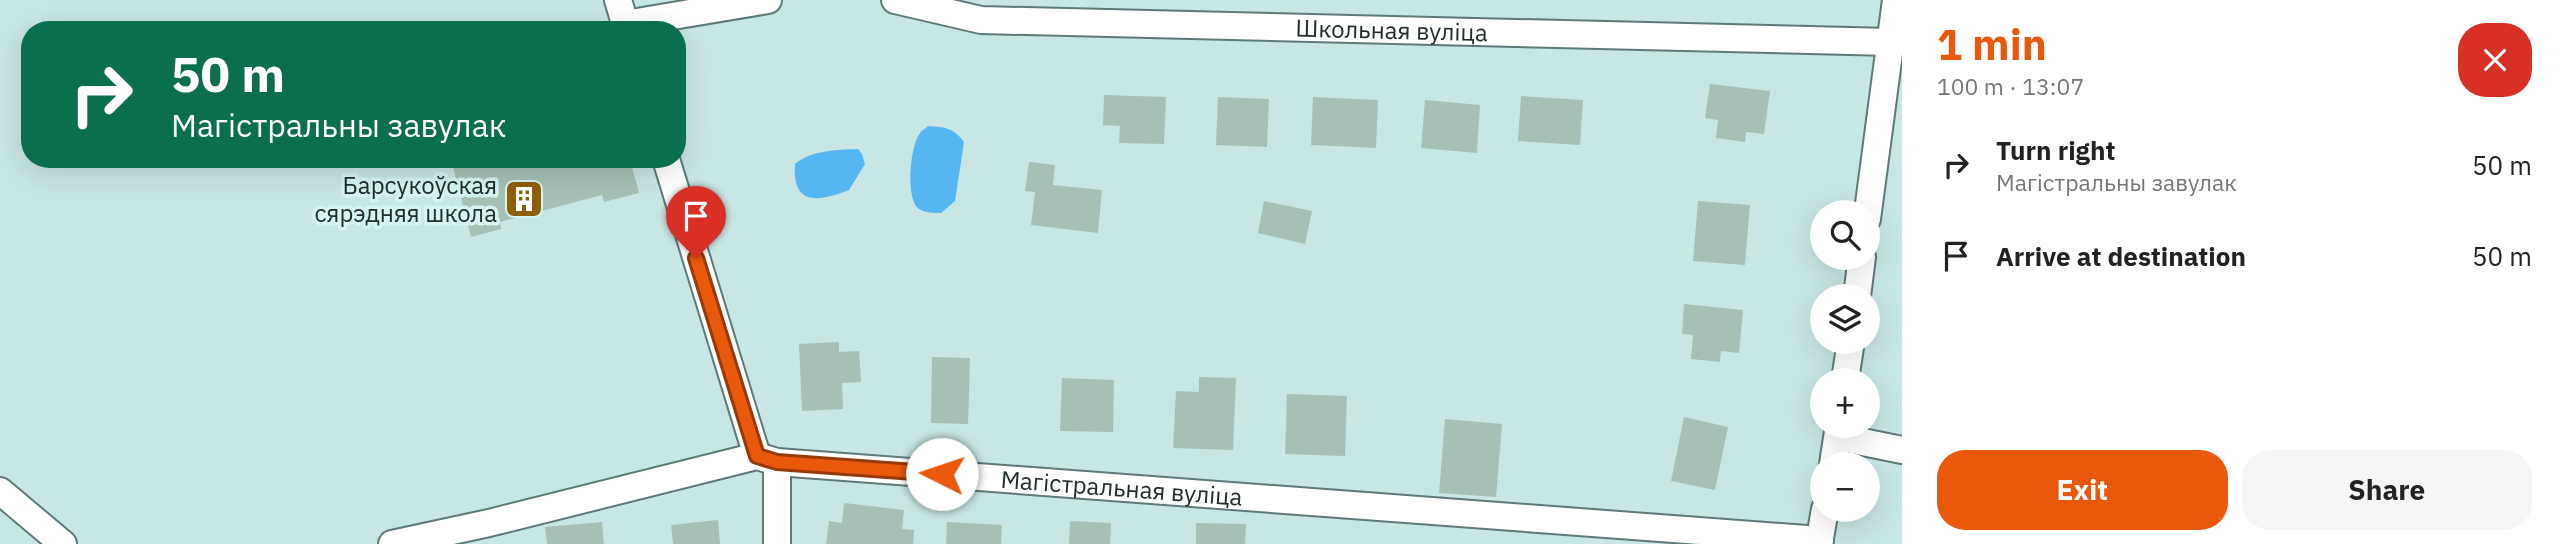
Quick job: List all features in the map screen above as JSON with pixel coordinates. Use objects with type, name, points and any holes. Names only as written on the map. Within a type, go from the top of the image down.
[{"type":"street","points":[[623,18],[768,0]]},
{"type":"street","name":"Школьная вуліца","points":[[895,0],[981,20],[1065,11],[1891,41]]},
{"type":"street","points":[[1870,200],[1896,0]]},
{"type":"street","points":[[669,168],[767,459],[777,544]]},
{"type":"street","points":[[1862,438],[1902,450]]},
{"type":"street","name":"Магістральная вуліца","points":[[392,544],[489,534],[767,459],[1820,542]]},
{"type":"street","points":[[0,491],[63,544]]},
{"type":"street","points":[[1820,542],[1823,522]]},
{"type":"water","points":[[928,126],[949,129],[964,142],[955,201],[941,213],[919,209],[912,195],[910,172],[914,149],[920,133]]},
{"type":"water","points":[[858,149],[865,164],[849,190],[818,198],[803,194],[795,178],[795,164],[801,159],[825,152]]},
{"type":"building","points":[[1710,84],[1770,91],[1764,134],[1746,132],[1745,142],[1716,138],[1718,120],[1705,118]]},
{"type":"building","points":[[1104,95],[1166,97],[1164,144],[1119,143],[1120,126],[1103,125]]},
{"type":"building","points":[[1521,96],[1583,100],[1580,145],[1518,141]]},
{"type":"building","points":[[1218,97],[1269,99],[1267,147],[1216,145]]},
{"type":"building","points":[[1313,97],[1378,100],[1376,148],[1311,145]]},
{"type":"building","points":[[1425,100],[1480,105],[1477,153],[1421,148]]},
{"type":"building","points":[[1029,162],[1055,165],[1053,185],[1102,190],[1098,233],[1031,225],[1035,192],[1025,191]]},
{"type":"building","name":"Барсукоўская сярэдняя школа","points":[[453,168],[632,168],[639,193],[604,202],[602,195],[500,222],[501,229],[471,237]]},
{"type":"building","points":[[1264,201],[1312,211],[1305,244],[1258,233]]},
{"type":"building","points":[[1698,201],[1750,205],[1745,265],[1693,261]]},
{"type":"building","points":[[1684,304],[1743,310],[1739,353],[1721,351],[1720,362],[1691,359],[1693,335],[1682,334]]},
{"type":"building","points":[[839,342],[839,352],[859,351],[861,382],[842,383],[843,409],[802,411],[799,344]]},
{"type":"building","points":[[932,357],[970,358],[968,424],[931,423]]},
{"type":"building","points":[[1199,377],[1236,378],[1233,450],[1173,448],[1176,391],[1199,392]]},
{"type":"building","points":[[1062,378],[1114,380],[1113,432],[1060,431]]},
{"type":"building","points":[[1287,394],[1347,396],[1345,456],[1285,454]]},
{"type":"building","points":[[1684,417],[1728,427],[1715,490],[1671,481]]},
{"type":"building","points":[[1445,419],[1502,424],[1496,497],[1439,493]]},
{"type":"building","points":[[844,503],[904,510],[902,529],[914,530],[913,544],[826,544],[829,521],[842,523]]},
{"type":"building","points":[[718,520],[720,544],[673,544],[671,525]]},
{"type":"building","points":[[1070,521],[1111,523],[1110,544],[1069,544]]},
{"type":"building","points":[[602,522],[604,544],[547,544],[545,527]]},
{"type":"building","points":[[947,522],[1002,525],[1001,544],[946,544]]},
{"type":"building","points":[[1196,523],[1246,524],[1245,544],[1196,544]]},
{"type":"place","name":"Барсукоўская сярэдняя школа","points":[[524,199]]},
{"type":"route","points":[[696,258],[757,456],[777,462],[942,474]]}]
